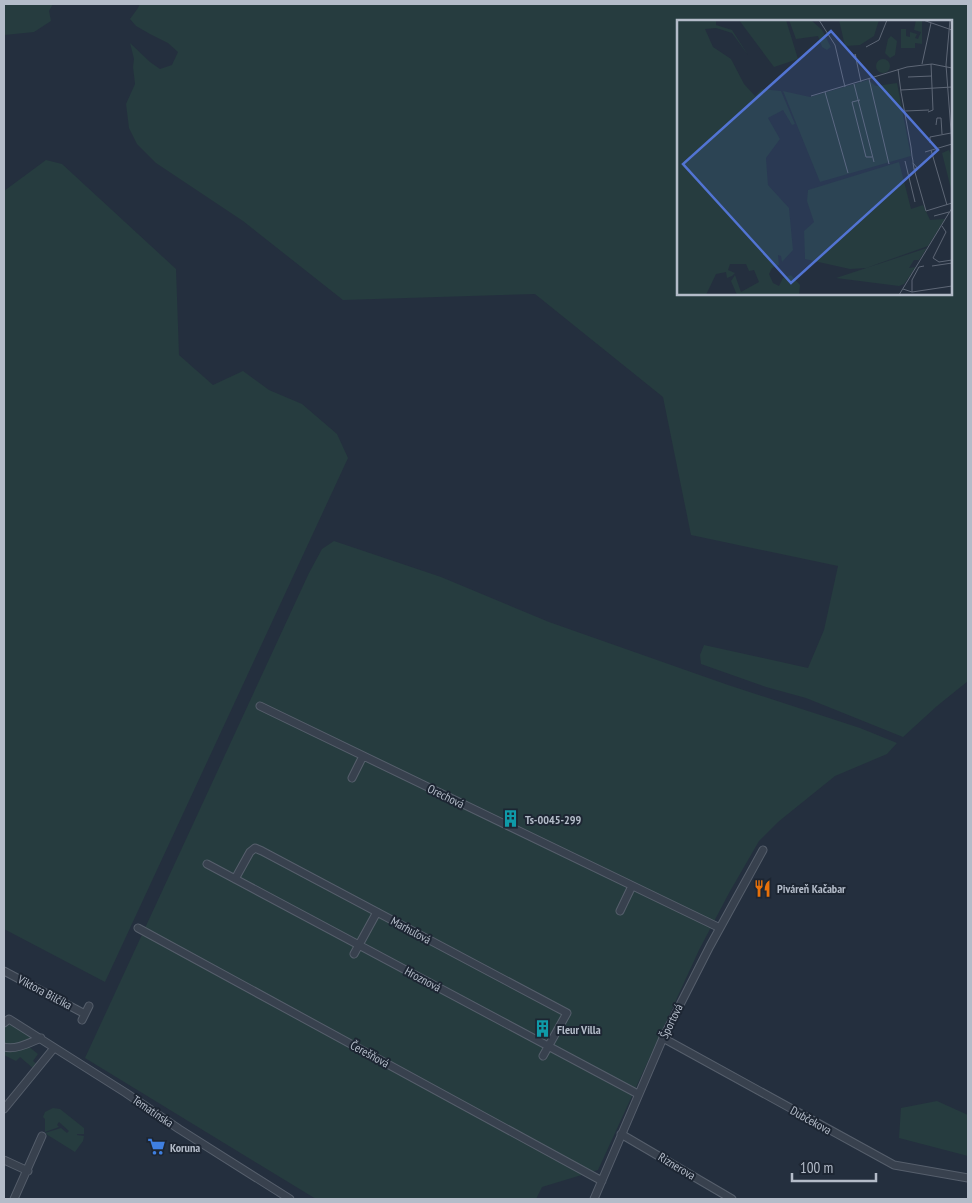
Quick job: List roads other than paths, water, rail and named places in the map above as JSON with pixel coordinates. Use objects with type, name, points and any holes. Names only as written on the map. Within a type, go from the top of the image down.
[{"type":"street","name":"Orechová","points":[[260,706],[720,928]]},
{"type":"street","points":[[352,778],[363,756]]},
{"type":"street","name":"Marhuľová","points":[[235,879],[250,852],[255,848],[445,948],[567,1013],[549,1046]]},
{"type":"street","name":"Športová","points":[[594,1199],[663,1038],[763,850]]},
{"type":"street","name":"Hroznová","points":[[207,864],[638,1094]]},
{"type":"street","points":[[620,911],[632,886]]},
{"type":"street","points":[[354,954],[377,912]]},
{"type":"street","name":"Čerešňová","points":[[138,928],[602,1180]]},
{"type":"street","name":"Viktora Bilčíka","points":[[4,971],[84,1017],[89,1006]]},
{"type":"street","name":"Tematínska","points":[[6,1019],[41,1038],[290,1199]]},
{"type":"street","points":[[4,1047],[16,1047],[41,1038]]},
{"type":"street","name":"Dubčekova","points":[[663,1038],[894,1165],[968,1178]]},
{"type":"street","points":[[544,1056],[549,1046]]},
{"type":"street","points":[[4,1109],[54,1048]]},
{"type":"street","name":"Riznerova","points":[[622,1134],[732,1199]]},
{"type":"street","points":[[14,1199],[42,1136]]},
{"type":"street","points":[[4,1160],[28,1170]]},
{"type":"place","name":"Ts-0045-299","points":[[511,819]]},
{"type":"place","name":"Piváreň Kačabar","points":[[763,888]]},
{"type":"place","name":"Fleur Villa","points":[[543,1029]]},
{"type":"place","name":"Koruna","points":[[156,1147]]}]
